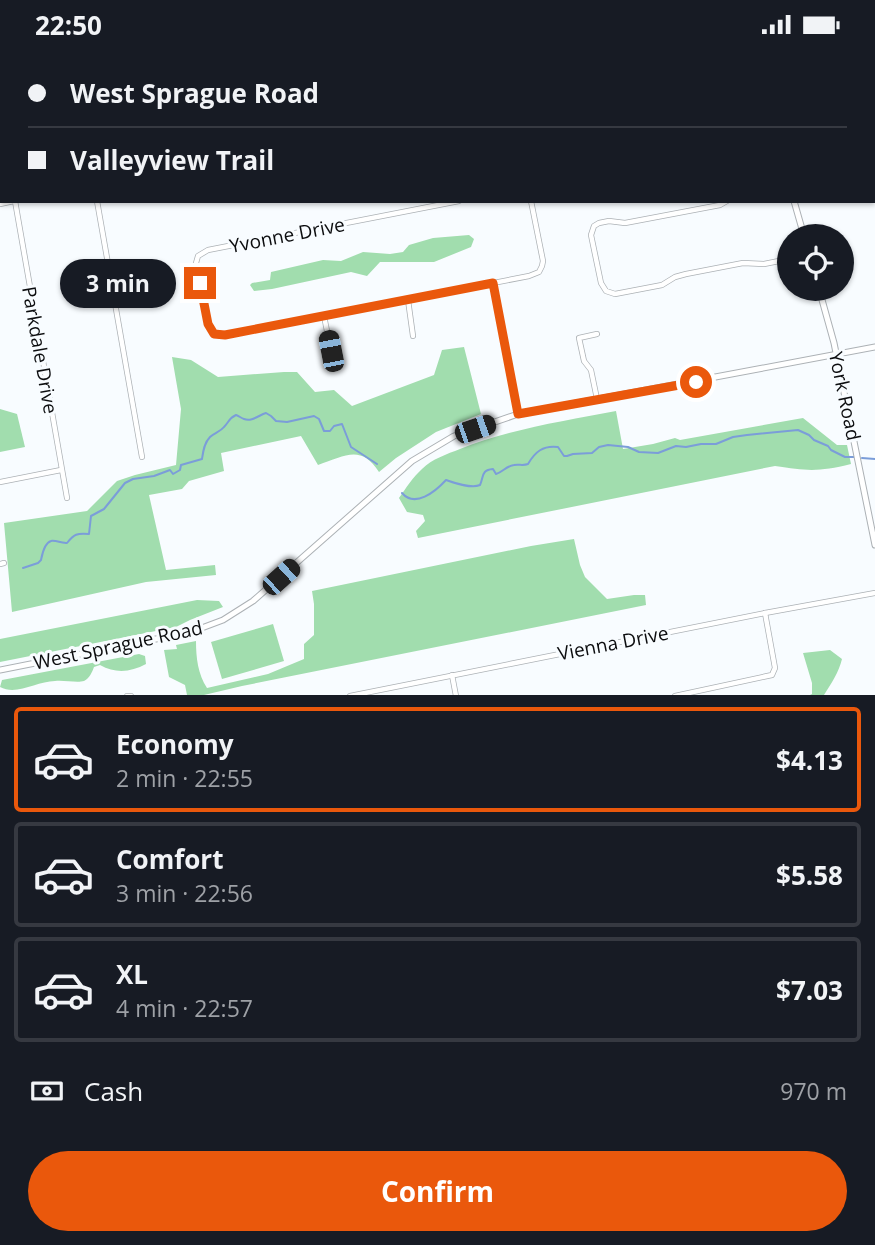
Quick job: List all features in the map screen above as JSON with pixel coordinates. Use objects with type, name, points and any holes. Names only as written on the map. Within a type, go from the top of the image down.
[{"type":"street","name":"Parkdale Drive","points":[[14,203],[67,498]]},
{"type":"street","points":[[97,203],[142,457]]},
{"type":"street","name":"Yvonne Drive","points":[[324,316],[225,335],[214,334],[208,324],[196,263],[198,256],[208,250],[449,203]]},
{"type":"street","points":[[331,351],[324,316],[540,272],[543,261],[531,203]]},
{"type":"street","points":[[724,203],[625,223],[609,221],[594,226],[591,235],[603,287],[610,293],[621,293],[662,285],[686,274],[743,263],[777,261]]},
{"type":"street","points":[[795,203],[801,224]]},
{"type":"street","points":[[493,283],[518,414]]},
{"type":"street","points":[[408,300],[413,336]]},
{"type":"street","name":"York Road","points":[[822,301],[837,355],[875,545]]},
{"type":"street","points":[[597,334],[579,338],[584,361],[591,370],[597,399]]},
{"type":"street","name":"West Sprague Road","points":[[0,670],[191,632],[223,620],[254,601],[412,461],[454,436],[518,414],[875,347]]},
{"type":"street","points":[[0,482],[61,470]]},
{"type":"street","name":"Vienna Drive","points":[[351,695],[875,593]]},
{"type":"street","points":[[675,695],[772,675],[775,668],[765,613]]},
{"type":"street","points":[[452,675],[456,695]]},
{"type":"green space","points":[[469,235],[474,239],[471,247],[434,262],[380,262],[367,276],[351,272],[272,289],[254,291],[250,285],[270,280],[271,272],[323,260],[341,261],[363,252],[403,252],[409,245],[433,238]]},
{"type":"green space","points":[[464,347],[481,414],[436,432],[379,472],[372,463],[359,455],[344,456],[318,465],[301,436],[221,453],[224,471],[189,481],[182,489],[149,495],[166,570],[215,565],[216,575],[146,582],[12,612],[4,523],[87,511],[117,481],[176,465],[181,409],[172,357],[191,360],[218,377],[297,372],[315,392],[334,390],[352,406],[434,375],[442,350]]},
{"type":"green space","points":[[0,409],[17,414],[25,447],[0,452]]},
{"type":"green space","points":[[616,411],[623,449],[803,418],[837,445],[847,445],[851,464],[813,470],[775,466],[418,538],[416,531],[425,521],[423,515],[407,512],[399,498],[416,475],[430,462],[498,436]]},
{"type":"green space","points":[[574,539],[585,577],[607,599],[645,595],[646,605],[204,695],[187,695],[185,685],[169,677],[164,650],[177,649],[176,645],[196,641],[198,666],[207,688],[268,674],[304,659],[304,644],[314,635],[312,591]]},
{"type":"green space","points":[[197,600],[219,601],[223,607],[176,627],[0,662],[0,639]]},
{"type":"green space","points":[[273,624],[284,661],[222,679],[211,642]]},
{"type":"green space","points":[[830,650],[842,659],[839,669],[824,695],[810,695],[812,683],[803,653]]},
{"type":"green space","points":[[139,654],[145,656],[146,664],[135,669],[112,670],[100,665],[94,667],[84,681],[48,682],[13,690],[0,687],[2,680]]},
{"type":"waterway","points":[[23,568],[38,563],[49,542],[67,543],[76,535],[89,534],[91,516],[104,509],[125,483],[170,470],[173,474],[180,470],[181,465],[202,459],[208,439],[236,415],[250,420],[266,413],[276,421],[287,422],[314,416],[319,419],[324,431],[330,431],[334,426],[342,424],[351,447],[377,464]]},
{"type":"waterway","points":[[402,493],[407,497],[419,499],[446,480],[468,486],[480,485],[486,471],[493,469],[496,474],[511,466],[528,464],[540,450],[548,447],[558,447],[564,456],[592,453],[599,447],[608,445],[658,453],[676,446],[716,444],[733,437],[798,430],[845,457],[854,457]]},
{"type":"waterway","points":[[862,458],[875,459]]},
{"type":"route","points":[[200,283],[208,324],[214,334],[225,335],[493,283],[518,414],[696,382]]}]
